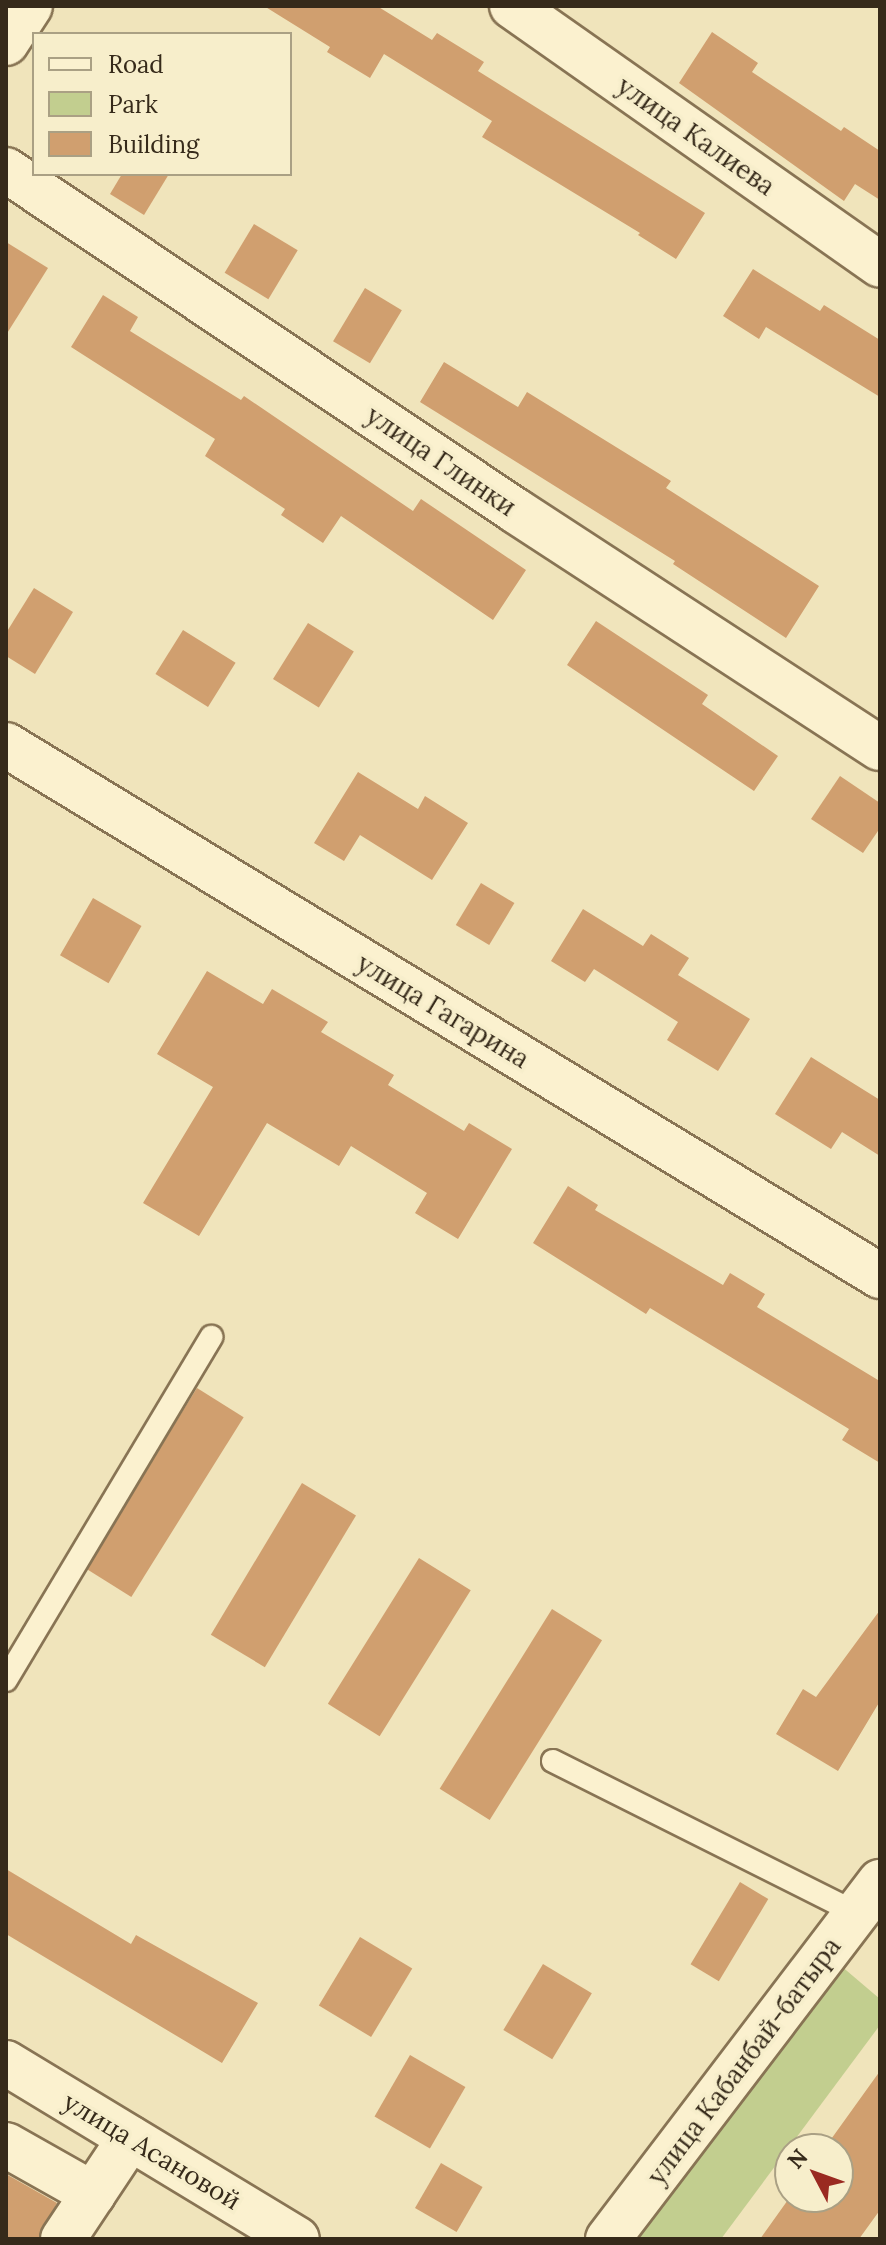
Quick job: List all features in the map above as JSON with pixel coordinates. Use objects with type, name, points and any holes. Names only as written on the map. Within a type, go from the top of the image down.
[{"type":"street","points":[[6,43],[30,6]]},
{"type":"street","name":"улица Калиева","points":[[512,6],[880,265]]},
{"type":"street","name":"улица Глинки","points":[[6,170],[516,511],[880,748]]},
{"type":"street","name":"улица Гагарина","points":[[6,745],[880,1276]]},
{"type":"street","name":"улица Кабанбай-батыра","points":[[608,2239],[872,1908]]},
{"type":"street","name":"улица Асановой","points":[[6,2063],[297,2239]]},
{"type":"street","points":[[63,2239],[130,2138]]},
{"type":"street","points":[[6,2145],[93,2194]]},
{"type":"lane","points":[[6,1680],[211,1337]]},
{"type":"lane","points":[[553,1761],[872,1908]]},
{"type":"green space","points":[[840,1965],[880,1999],[880,2025],[800,2133],[774,2133],[774,2168],[721,2239],[627,2239]]},
{"type":"building","points":[[264,6],[377,6],[432,40],[437,33],[484,62],[478,71],[705,213],[676,259],[638,235],[640,233],[482,137],[492,121],[384,54],[370,78],[327,52],[330,47]]},
{"type":"building","points":[[712,32],[758,63],[752,72],[841,131],[844,127],[880,151],[880,200],[855,184],[844,201],[679,83]]},
{"type":"building","points":[[121,176],[168,176],[144,215],[110,194]]},
{"type":"building","points":[[254,224],[298,250],[268,299],[225,273]]},
{"type":"building","points":[[6,242],[48,268],[6,335]]},
{"type":"building","points":[[753,269],[820,311],[824,305],[880,340],[880,397],[766,327],[759,339],[723,316]]},
{"type":"building","points":[[365,288],[402,310],[370,363],[333,341]]},
{"type":"building","points":[[103,295],[138,317],[130,331],[241,400],[244,396],[413,511],[421,499],[526,570],[493,620],[341,516],[323,543],[281,515],[285,509],[205,456],[215,439],[71,347]]},
{"type":"building","points":[[444,362],[518,407],[527,392],[671,481],[666,488],[819,586],[786,638],[673,564],[675,561],[420,402]]},
{"type":"building","points":[[34,588],[73,612],[35,674],[6,656],[6,633]]},
{"type":"building","points":[[596,621],[708,695],[702,704],[778,756],[754,791],[567,665]]},
{"type":"building","points":[[308,623],[354,652],[319,708],[273,679]]},
{"type":"building","points":[[183,630],[236,663],[208,707],[155,674]]},
{"type":"building","points":[[358,772],[418,809],[425,796],[468,823],[432,880],[360,835],[344,861],[314,843]]},
{"type":"building","points":[[840,776],[880,803],[880,828],[863,853],[811,819]]},
{"type":"building","points":[[481,883],[514,903],[489,945],[456,925]]},
{"type":"building","points":[[93,898],[141,926],[108,983],[60,955]]},
{"type":"building","points":[[583,909],[643,946],[651,934],[689,958],[678,975],[750,1019],[718,1071],[667,1040],[678,1022],[594,969],[585,982],[551,961]]},
{"type":"building","points":[[207,971],[263,1004],[272,989],[328,1022],[321,1032],[394,1075],[388,1085],[464,1131],[469,1123],[512,1149],[458,1239],[415,1213],[427,1193],[351,1146],[339,1166],[267,1123],[199,1236],[143,1203],[213,1087],[157,1054]]},
{"type":"building","points":[[811,1057],[880,1100],[880,1156],[842,1132],[831,1149],[775,1114]]},
{"type":"building","points":[[568,1186],[598,1205],[595,1210],[723,1285],[730,1273],[765,1294],[757,1307],[878,1380],[880,1377],[880,1463],[842,1440],[849,1429],[650,1308],[646,1314],[533,1243]]},
{"type":"building","points":[[197,1388],[244,1417],[131,1597],[85,1568]]},
{"type":"building","points":[[302,1483],[356,1515],[265,1667],[211,1635]]},
{"type":"building","points":[[419,1558],[471,1590],[380,1736],[328,1704]]},
{"type":"building","points":[[552,1609],[602,1640],[490,1820],[440,1789]]},
{"type":"building","points":[[880,1610],[880,1701],[838,1771],[776,1734],[803,1689],[816,1697]]},
{"type":"building","points":[[6,1869],[131,1944],[136,1935],[258,2003],[222,2063],[6,1934]]},
{"type":"building","points":[[740,1882],[768,1899],[719,1981],[691,1964]]},
{"type":"building","points":[[360,1937],[412,1968],[371,2037],[319,2006]]},
{"type":"building","points":[[543,1964],[592,1993],[552,2059],[503,2030]]},
{"type":"building","points":[[410,2055],[465,2087],[430,2148],[374,2116]]},
{"type":"building","points":[[880,2071],[880,2210],[859,2239],[760,2239],[779,2213],[854,2213],[854,2133],[835,2133]]},
{"type":"building","points":[[441,2163],[483,2187],[457,2232],[415,2208]]},
{"type":"building","points":[[6,2174],[57,2203],[38,2239],[6,2239]]}]
